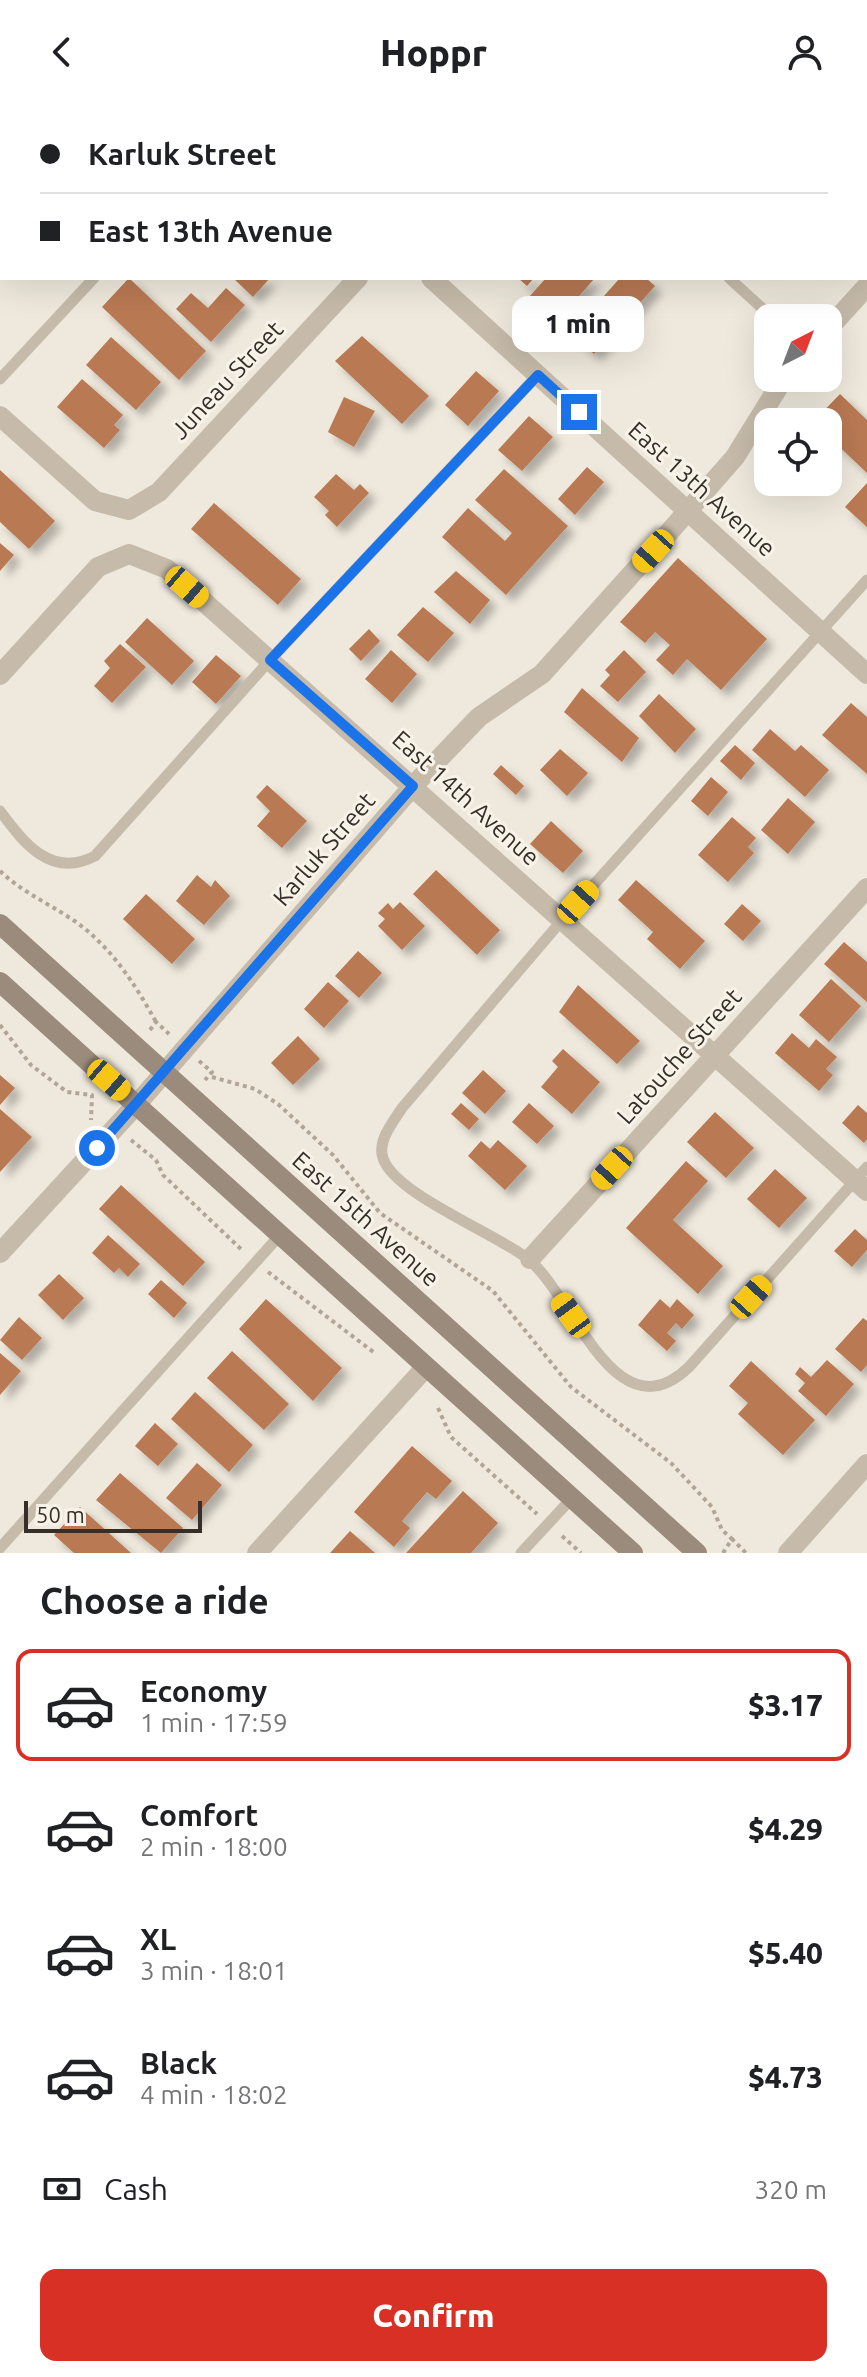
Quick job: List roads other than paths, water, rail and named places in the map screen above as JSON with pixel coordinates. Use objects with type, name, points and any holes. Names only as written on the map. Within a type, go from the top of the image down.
[{"type":"main road","name":"East 15th Avenue","points":[[0,924],[697,1553]]},
{"type":"main road","points":[[0,982],[633,1553]]},
{"type":"street","name":"Juneau Street","points":[[0,416],[95,501],[129,510],[159,492],[356,280]]},
{"type":"street","name":"East 13th Avenue","points":[[433,280],[867,674]]},
{"type":"street","points":[[842,314],[867,286]]},
{"type":"street","name":"Karluk Street","points":[[0,1253],[137,1104],[413,786],[479,717],[542,674],[735,457],[775,392]]},
{"type":"street","name":"East 14th Avenue","points":[[0,675],[98,567],[129,554],[167,569],[715,1055],[863,1179]]},
{"type":"street","name":"Latouche Street","points":[[530,1259],[867,888]]},
{"type":"street","points":[[257,1553],[426,1367]]},
{"type":"street","points":[[788,1553],[867,1464]]},
{"type":"lane","points":[[0,379],[92,280]]},
{"type":"lane","points":[[731,280],[758,304]]},
{"type":"lane","points":[[0,811],[33,851],[52,861],[80,864],[95,856],[270,660],[538,375]]},
{"type":"lane","points":[[863,1179],[689,1367],[675,1380],[657,1388],[635,1385],[621,1376],[600,1354],[530,1259],[412,1190],[390,1171],[383,1158],[382,1143],[402,1108],[563,919],[867,580]]},
{"type":"lane","points":[[0,1548],[280,1235]]},
{"type":"lane","points":[[521,1553],[572,1498]]}]
